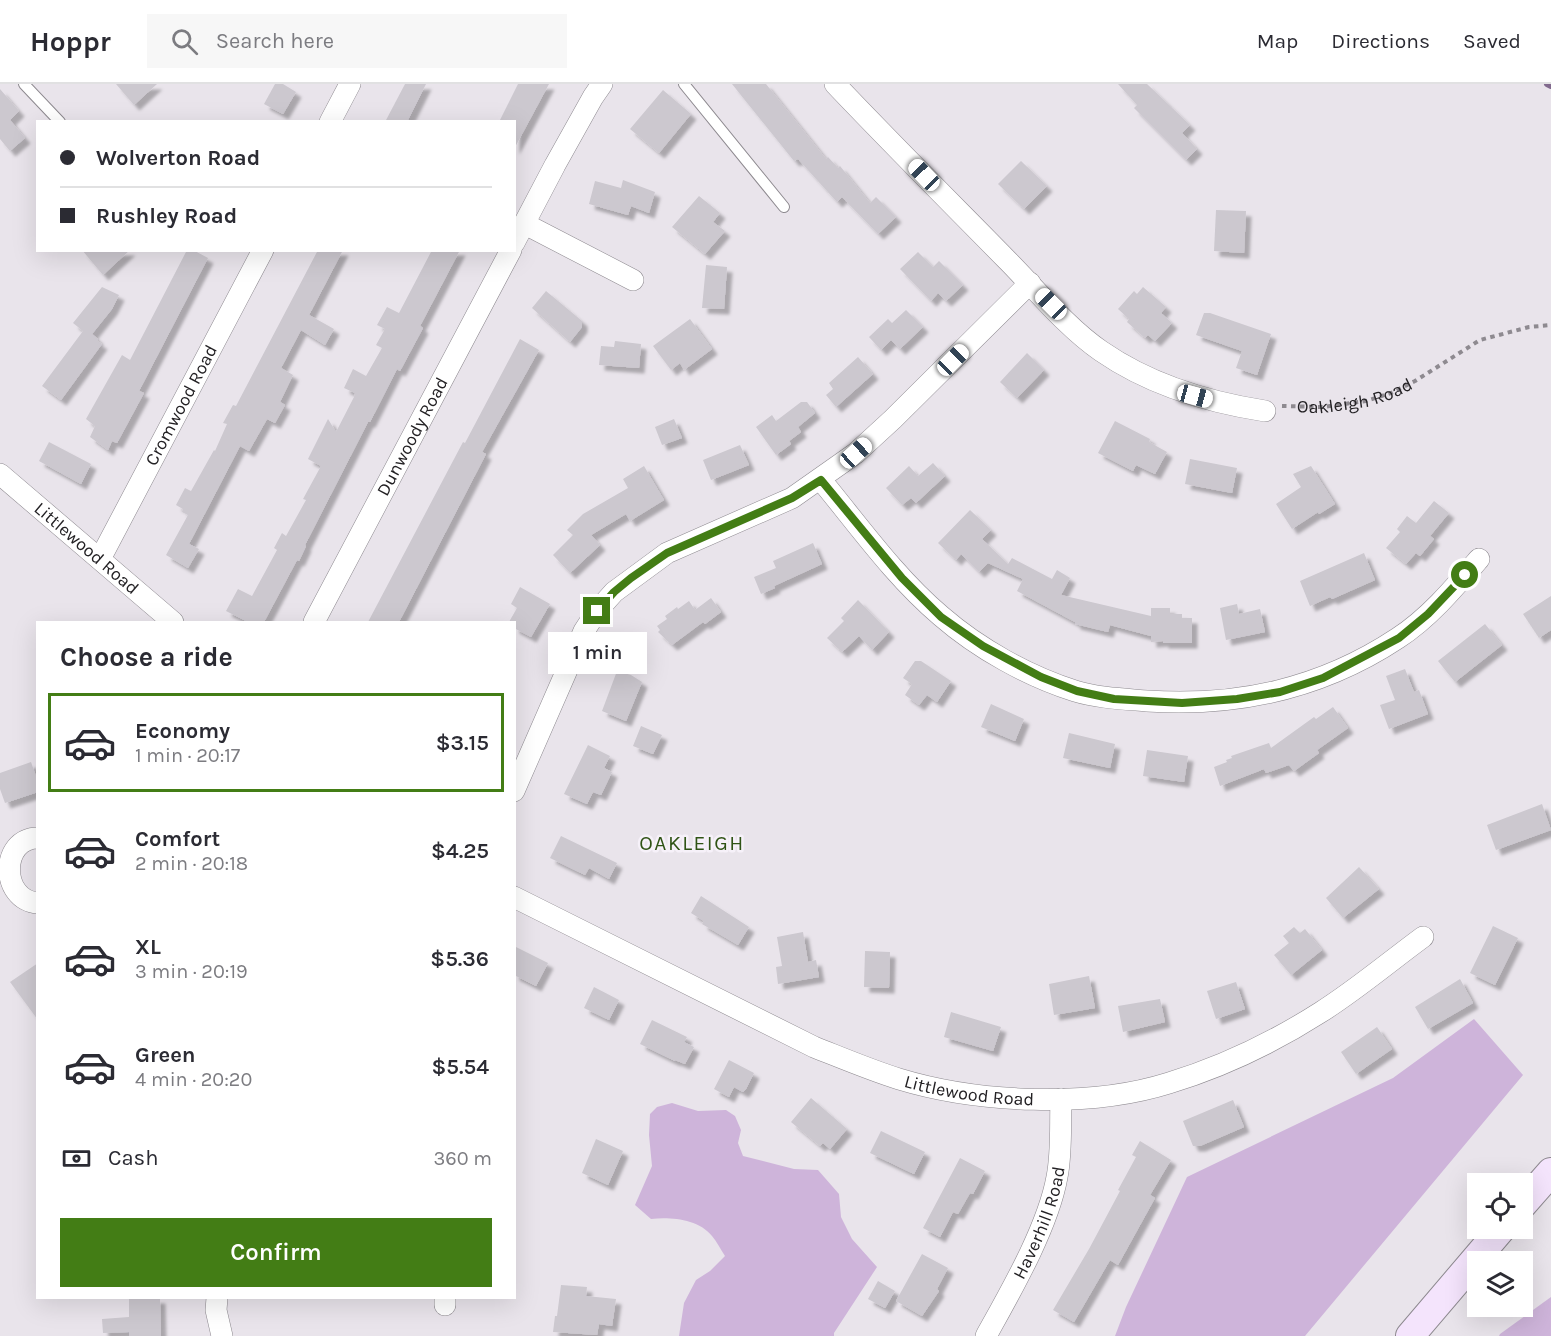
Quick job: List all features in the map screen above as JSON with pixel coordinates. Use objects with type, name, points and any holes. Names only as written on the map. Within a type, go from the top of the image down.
[{"type":"main road","points":[[1533,1192],[1551,1172]]},
{"type":"main road","points":[[1410,1336],[1494,1239]]},
{"type":"street","points":[[331,120],[350,84]]},
{"type":"street","points":[[516,240],[555,165],[602,84]]},
{"type":"street","points":[[835,84],[1081,335],[1100,350],[1137,372],[1181,392],[1265,411]]},
{"type":"street","points":[[525,224],[633,280]]},
{"type":"street","name":"Cromwood Road","points":[[100,559],[259,252]]},
{"type":"street","name":"Dunwoody Road","points":[[315,621],[510,252]]},
{"type":"street","points":[[516,786],[584,631],[597,611],[614,592],[667,553],[792,498],[821,480],[856,453],[893,419],[1030,283]]},
{"type":"street","name":"Littlewood Road","points":[[0,474],[172,621]]},
{"type":"street","points":[[821,480],[902,578],[941,617],[983,646],[1041,677],[1077,691],[1114,699],[1182,703],[1237,699],[1280,692],[1323,678],[1399,638],[1428,614],[1479,559]]},
{"type":"street","points":[[36,838],[25,839],[15,844],[3,861],[2,872],[9,891],[17,898],[36,903]]},
{"type":"street","name":"Littlewood Road","points":[[516,898],[814,1047],[900,1080],[948,1090],[1017,1099],[1061,1099],[1122,1094],[1167,1084],[1224,1062],[1287,1032],[1322,1012],[1423,937]]},
{"type":"street","name":"Haverhill Road","points":[[986,1336],[1038,1234],[1051,1199],[1057,1177],[1061,1099]]},
{"type":"street","points":[[217,1299],[216,1310],[222,1336]]},
{"type":"lane","points":[[24,84],[58,120]]},
{"type":"lane","points":[[684,84],[784,207]]},
{"type":"path","name":"Oakleigh Road","points":[[1265,411],[1287,404],[1323,407],[1366,401],[1415,381],[1480,340],[1528,327],[1551,325]]},
{"type":"shaded area","points":[[1474,1019],[1523,1075],[1305,1336],[1115,1336],[1126,1307],[1187,1177],[1393,1078]]},
{"type":"shaded area","points":[[672,1103],[698,1111],[726,1110],[735,1116],[741,1130],[738,1143],[743,1156],[794,1169],[818,1170],[839,1194],[841,1217],[852,1239],[877,1267],[834,1336],[679,1336],[684,1303],[696,1280],[710,1271],[725,1256],[712,1236],[699,1226],[684,1220],[651,1219],[635,1205],[652,1166],[649,1135],[650,1114],[657,1107]]},
{"type":"shaded area","points":[[1551,1297],[1551,1336],[1499,1336],[1523,1317],[1533,1317],[1533,1310]]},
{"type":"building","points":[[116,84],[157,84],[134,105]]},
{"type":"building","points":[[275,84],[283,84],[296,92],[283,114],[264,104]]},
{"type":"building","points":[[405,84],[426,84],[408,120],[386,120]]},
{"type":"building","points":[[518,84],[549,84],[516,145],[516,120],[500,120]]},
{"type":"building","points":[[732,84],[766,84],[826,159],[828,157],[838,168],[840,166],[870,203],[876,197],[896,217],[878,234],[842,197],[837,202],[798,159],[794,161]]},
{"type":"building","points":[[1118,84],[1147,84],[1190,125],[1182,133],[1197,149],[1186,160],[1134,108],[1137,105]]},
{"type":"building","points":[[0,89],[19,111],[10,120],[25,138],[10,151],[0,139]]},
{"type":"building","points":[[663,90],[691,114],[659,153],[630,129]]},
{"type":"building","points":[[1021,161],[1047,186],[1024,209],[998,184]]},
{"type":"building","points":[[623,180],[655,192],[649,213],[631,206],[628,215],[589,204],[595,181],[621,188]]},
{"type":"building","points":[[699,196],[720,213],[713,222],[725,231],[705,254],[672,227]]},
{"type":"building","points":[[1216,210],[1246,211],[1244,253],[1214,251]]},
{"type":"building","points":[[84,252],[128,252],[103,275]]},
{"type":"building","points":[[186,252],[197,252],[208,258],[139,391],[144,393],[117,443],[112,441],[108,450],[90,437],[95,426],[86,419],[122,355],[130,360]]},
{"type":"building","points":[[317,252],[342,252],[309,315],[334,329],[325,345],[301,330],[281,368],[293,375],[280,402],[285,405],[275,423],[267,419],[249,451],[240,446],[189,544],[199,549],[188,568],[166,555],[188,515],[176,505],[185,488],[191,491],[215,451],[227,424],[223,423],[233,405],[236,406]]},
{"type":"building","points":[[431,252],[459,252],[420,326],[423,328],[400,371],[397,369],[368,422],[299,561],[297,560],[265,621],[246,621],[226,611],[238,589],[252,596],[277,550],[274,548],[282,533],[286,536],[321,466],[308,459],[328,419],[336,432],[354,397],[355,393],[344,388],[353,369],[366,376],[382,348],[376,345],[385,329],[377,325],[387,307],[399,313]]},
{"type":"building","points":[[918,252],[933,267],[939,261],[963,285],[946,301],[938,293],[931,301],[900,269]]},
{"type":"building","points":[[706,265],[727,267],[724,309],[702,308]]},
{"type":"building","points":[[102,287],[119,295],[112,309],[92,334],[102,344],[61,400],[42,386],[83,331],[73,323]]},
{"type":"building","points":[[1143,287],[1166,307],[1161,313],[1172,323],[1155,341],[1148,335],[1145,338],[1127,322],[1129,319],[1118,309],[1134,291],[1137,294]]},
{"type":"building","points":[[546,291],[582,321],[582,327],[570,342],[532,308]]},
{"type":"building","points":[[906,310],[923,327],[900,349],[891,340],[881,350],[869,337],[888,319],[892,323]]},
{"type":"building","points":[[1204,313],[1271,334],[1257,375],[1236,368],[1242,351],[1196,335]]},
{"type":"building","points":[[690,319],[712,349],[684,370],[680,363],[671,370],[653,346]]},
{"type":"building","points":[[520,339],[539,350],[482,452],[486,454],[400,621],[369,621],[463,442],[465,443]]},
{"type":"building","points":[[615,341],[641,344],[639,368],[599,365],[601,346],[614,347]]},
{"type":"building","points":[[1027,353],[1044,370],[1017,398],[1000,382]]},
{"type":"building","points":[[858,357],[873,374],[836,407],[826,395],[833,389],[829,383]]},
{"type":"building","points":[[801,402],[807,402],[815,413],[798,427],[801,432],[789,441],[791,444],[776,455],[756,427],[772,415],[776,421]]},
{"type":"building","points":[[674,419],[682,438],[662,445],[655,427]]},
{"type":"building","points":[[1115,421],[1150,439],[1149,442],[1167,452],[1155,474],[1136,465],[1133,471],[1098,453]]},
{"type":"building","points":[[49,442],[91,464],[81,484],[39,461]]},
{"type":"building","points":[[740,445],[749,465],[711,480],[703,460]]},
{"type":"building","points":[[1190,459],[1237,468],[1232,493],[1185,484]]},
{"type":"building","points":[[933,463],[945,476],[916,503],[911,498],[902,505],[886,488],[909,466],[918,476]]},
{"type":"building","points":[[644,466],[664,500],[630,521],[626,514],[591,535],[600,545],[570,573],[553,555],[573,535],[567,530],[583,514],[628,488],[623,479]]},
{"type":"building","points":[[1311,466],[1335,504],[1292,529],[1276,504],[1301,487],[1293,474]]},
{"type":"building","points":[[1434,501],[1449,513],[1430,536],[1434,539],[1420,556],[1416,553],[1406,564],[1386,548],[1400,532],[1397,529],[1407,516],[1416,523]]},
{"type":"building","points":[[970,510],[991,530],[982,539],[1008,564],[1012,558],[1052,579],[1057,570],[1070,578],[1061,595],[1151,616],[1151,608],[1170,608],[1170,614],[1182,614],[1182,618],[1192,618],[1192,643],[1151,642],[1151,636],[1110,625],[1108,632],[1075,624],[1017,591],[1023,579],[988,563],[979,572],[961,554],[956,560],[938,543]]},
{"type":"building","points":[[813,543],[822,564],[761,594],[754,577],[776,568],[773,561]]},
{"type":"building","points":[[1364,553],[1375,580],[1310,606],[1300,581]]},
{"type":"building","points":[[520,587],[550,604],[531,637],[516,629],[516,621],[510,621],[517,608],[511,604]]},
{"type":"building","points":[[1551,596],[1551,630],[1539,638],[1523,614]]},
{"type":"building","points":[[711,598],[721,612],[705,624],[703,622],[672,645],[658,632],[660,630],[657,626],[667,619],[665,616],[677,607],[678,609],[689,601],[695,610]]},
{"type":"building","points":[[858,600],[889,632],[872,650],[859,636],[842,652],[827,638],[844,621],[841,618]]},
{"type":"building","points":[[1237,604],[1239,614],[1260,609],[1265,632],[1226,640],[1220,608]]},
{"type":"building","points":[[1485,624],[1502,645],[1455,682],[1438,661]]},
{"type":"building","points":[[915,661],[921,661],[951,681],[937,702],[927,695],[919,705],[905,695],[912,684],[903,678]]},
{"type":"building","points":[[1405,669],[1414,692],[1419,690],[1428,714],[1389,729],[1380,705],[1395,700],[1386,676]]},
{"type":"building","points":[[617,671],[631,675],[642,682],[626,721],[602,711]]},
{"type":"building","points":[[991,704],[1024,719],[1015,741],[981,727]]},
{"type":"building","points":[[1333,707],[1348,728],[1317,750],[1319,753],[1294,771],[1289,765],[1266,773],[1264,769],[1220,786],[1214,767],[1227,762],[1226,760],[1232,758],[1231,756],[1269,743],[1271,748],[1314,717],[1316,719]]},
{"type":"building","points":[[641,726],[662,735],[653,754],[633,746]]},
{"type":"building","points":[[1069,733],[1115,744],[1110,768],[1063,758]]},
{"type":"building","points":[[588,745],[610,756],[604,768],[612,772],[601,795],[593,792],[587,804],[564,794]]},
{"type":"building","points":[[1147,750],[1188,756],[1184,782],[1143,776]]},
{"type":"building","points":[[31,762],[36,776],[36,793],[5,803],[0,789],[0,773]]},
{"type":"building","points":[[1542,804],[1551,830],[1496,850],[1487,825]]},
{"type":"building","points":[[561,836],[617,863],[609,879],[589,868],[585,875],[550,858]]},
{"type":"building","points":[[1359,867],[1379,889],[1343,918],[1326,898]]},
{"type":"building","points":[[701,896],[749,927],[738,945],[702,924],[704,921],[691,913]]},
{"type":"building","points":[[1493,926],[1518,938],[1495,985],[1470,973]]},
{"type":"building","points":[[1294,927],[1300,933],[1305,929],[1322,950],[1291,975],[1274,955],[1289,943],[1283,936]]},
{"type":"building","points":[[803,932],[808,962],[816,960],[819,977],[778,984],[776,967],[782,966],[777,937]]},
{"type":"building","points":[[516,947],[548,963],[536,986],[516,976]]},
{"type":"building","points":[[865,951],[890,952],[889,988],[864,987]]},
{"type":"building","points":[[36,964],[36,1017],[10,982]]},
{"type":"building","points":[[1089,976],[1095,1008],[1054,1015],[1049,984]]},
{"type":"building","points":[[1460,979],[1473,1003],[1428,1029],[1415,1007]]},
{"type":"building","points":[[1236,982],[1245,1009],[1216,1019],[1207,991]]},
{"type":"building","points":[[594,987],[619,1000],[609,1020],[584,1008]]},
{"type":"building","points":[[1160,999],[1165,1022],[1123,1032],[1118,1006]]},
{"type":"building","points":[[951,1012],[1001,1027],[993,1051],[944,1037]]},
{"type":"building","points":[[652,1020],[687,1037],[684,1042],[694,1047],[685,1064],[640,1044]]},
{"type":"building","points":[[1377,1027],[1392,1049],[1356,1074],[1341,1052]]},
{"type":"building","points":[[729,1060],[754,1073],[743,1092],[734,1087],[729,1097],[714,1089]]},
{"type":"building","points":[[811,1098],[847,1129],[830,1149],[823,1143],[820,1146],[791,1122]]},
{"type":"building","points":[[1233,1100],[1244,1127],[1200,1146],[1193,1146],[1183,1121]]},
{"type":"building","points":[[881,1131],[925,1152],[914,1174],[870,1153]]},
{"type":"building","points":[[596,1139],[623,1151],[608,1185],[582,1173]]},
{"type":"building","points":[[1140,1141],[1171,1160],[1150,1195],[1155,1198],[1118,1265],[1110,1260],[1074,1322],[1053,1310],[1120,1191],[1118,1190],[1136,1157],[1132,1155]]},
{"type":"building","points":[[960,1158],[985,1171],[973,1194],[970,1193],[958,1214],[953,1212],[940,1237],[923,1228]]},
{"type":"building","points":[[922,1254],[948,1268],[937,1289],[939,1291],[922,1316],[896,1301]]},
{"type":"building","points":[[878,1281],[895,1291],[885,1308],[868,1299]]},
{"type":"building","points":[[561,1285],[587,1287],[586,1296],[616,1299],[612,1326],[599,1324],[597,1335],[553,1332]]},
{"type":"building","points":[[129,1299],[160,1299],[161,1336],[129,1336],[129,1332],[103,1333],[102,1319],[129,1317]]},
{"type":"waterway","points":[[1547,84],[1551,86]]},
{"type":"district","name":"OAKLEIGH","points":[[692,843]]},
{"type":"route","points":[[597,611],[614,592],[667,553],[792,498],[821,480],[902,578],[941,617],[1017,666],[1077,691],[1114,699],[1182,703],[1237,699],[1280,692],[1323,678],[1399,638],[1428,614],[1465,575]]}]
